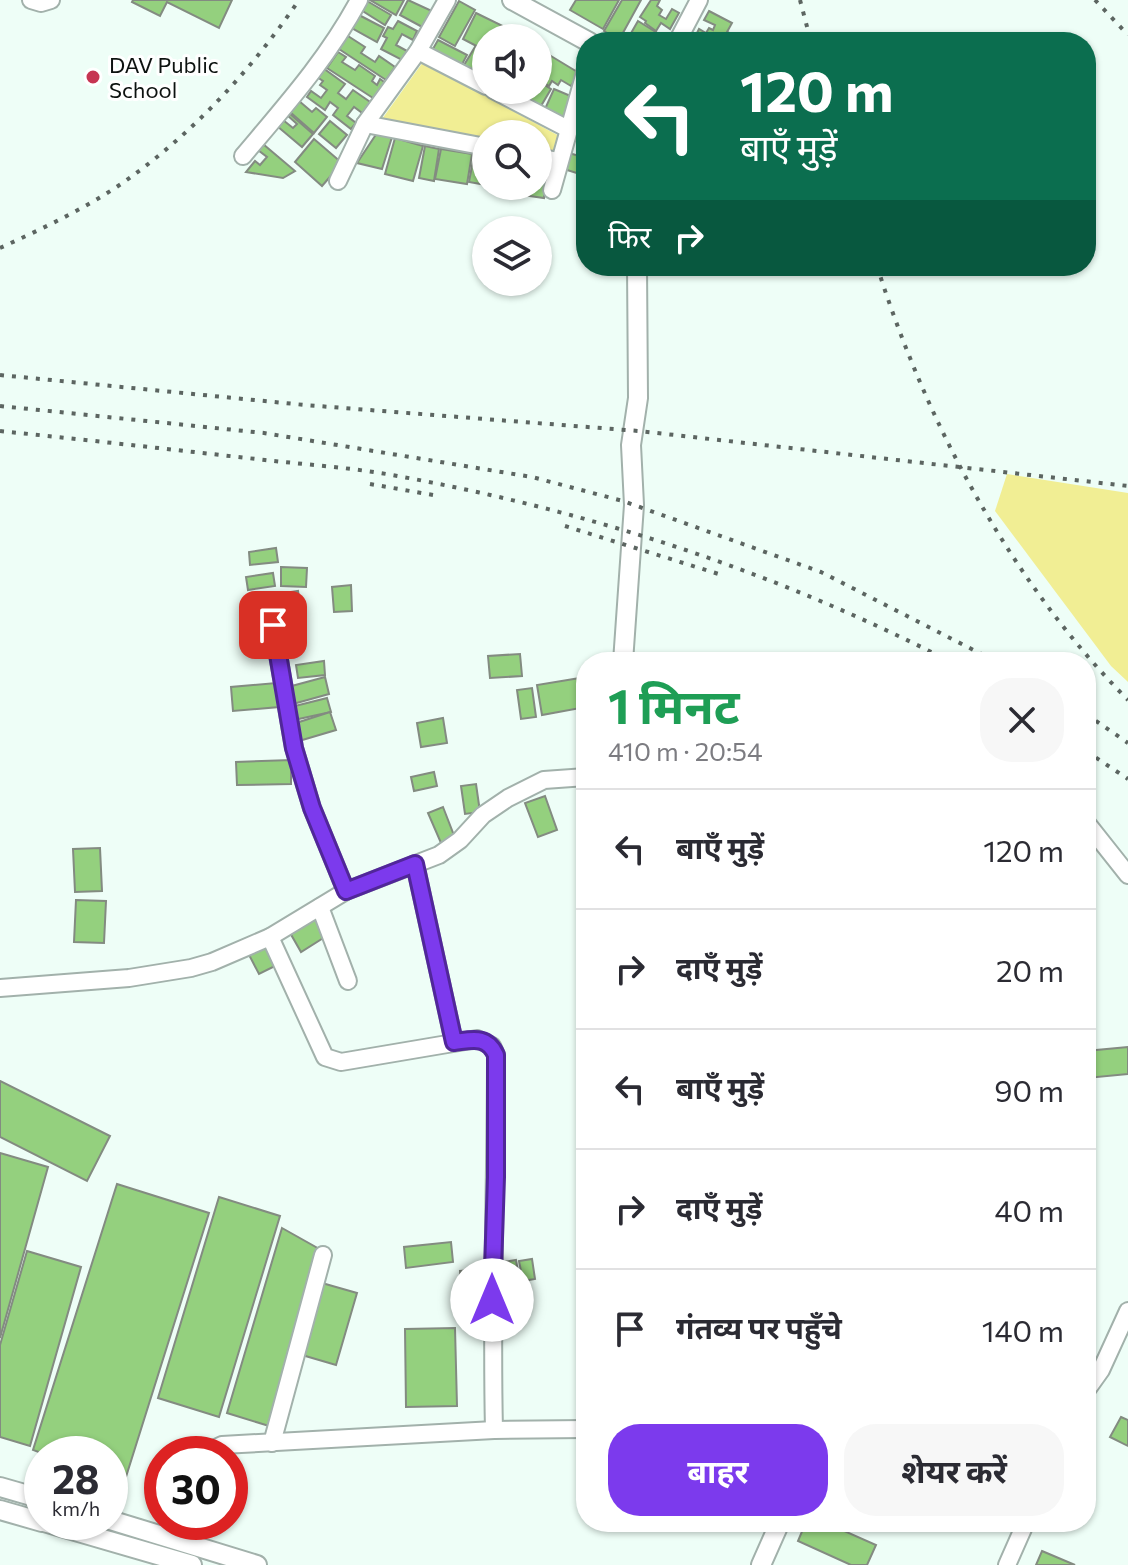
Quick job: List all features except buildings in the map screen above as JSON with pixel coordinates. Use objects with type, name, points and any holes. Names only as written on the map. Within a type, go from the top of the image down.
[{"type":"street","points":[[31,0],[41,3],[51,0]]},
{"type":"street","points":[[243,156],[307,81],[359,0]]},
{"type":"street","points":[[338,181],[365,124],[418,51],[447,0]]},
{"type":"street","points":[[512,0],[576,35]]},
{"type":"street","points":[[682,32],[699,0]]},
{"type":"street","points":[[418,51],[472,79]]},
{"type":"street","points":[[552,190],[576,102]]},
{"type":"street","points":[[520,104],[568,129]]},
{"type":"street","points":[[365,124],[472,144]]},
{"type":"street","points":[[552,160],[558,161]]},
{"type":"street","points":[[624,652],[634,505],[631,445],[638,398],[637,276]]},
{"type":"street","points":[[273,625],[294,748],[312,808],[346,891]]},
{"type":"street","points":[[0,988],[129,978],[191,968],[270,937],[346,891],[450,849],[483,815],[544,780],[576,778]]},
{"type":"street","points":[[1096,835],[1128,875]]},
{"type":"street","points":[[415,864],[454,1042]]},
{"type":"street","points":[[320,907],[348,981]]},
{"type":"street","points":[[270,937],[325,1057],[341,1062],[477,1039],[492,1046],[496,1055],[496,1177],[492,1237],[494,1430]]},
{"type":"street","points":[[272,1443],[323,1255]]},
{"type":"street","points":[[1096,1377],[1128,1311]]},
{"type":"street","points":[[248,1444],[494,1430],[576,1429]]},
{"type":"street","points":[[0,1487],[24,1494]]},
{"type":"street","points":[[0,1510],[24,1517]]},
{"type":"street","points":[[761,1565],[776,1532]]},
{"type":"street","points":[[1007,1565],[1022,1532]]},
{"type":"street","points":[[105,1540],[192,1565]]},
{"type":"street","points":[[193,1540],[257,1565]]},
{"type":"shaded area","points":[[423,62],[472,89],[472,104],[500,104],[530,120],[472,120],[472,136],[382,119]]},
{"type":"shaded area","points":[[552,132],[561,137],[557,152],[552,151]]},
{"type":"shaded area","points":[[1007,474],[1128,493],[1128,682],[1111,666],[995,511]]},
{"type":"railway","points":[[0,248],[120,185],[182,136],[264,48],[299,0]]},
{"type":"railway","points":[[800,0],[808,32]]},
{"type":"railway","points":[[1095,0],[1128,35]]},
{"type":"railway","points":[[880,276],[921,384],[977,498],[1010,552],[1083,652]]},
{"type":"railway","points":[[0,375],[305,405],[639,431],[1128,486]]},
{"type":"railway","points":[[0,406],[264,433],[532,477],[623,501],[821,572],[977,652]]},
{"type":"railway","points":[[0,431],[368,471],[474,491],[614,527],[683,549],[819,600],[931,652]]},
{"type":"railway","points":[[370,484],[433,495]]},
{"type":"railway","points":[[565,526],[725,576]]},
{"type":"railway","points":[[1096,666],[1128,700]]},
{"type":"railway","points":[[1096,721],[1128,743]]},
{"type":"railway","points":[[1096,758],[1128,779]]},
{"type":"place","name":"DAV Public School","points":[[93,77]]},
{"type":"route","points":[[273,625],[294,748],[312,808],[346,891],[415,864],[454,1042],[485,1041],[492,1046],[496,1055],[492,1300]]}]
